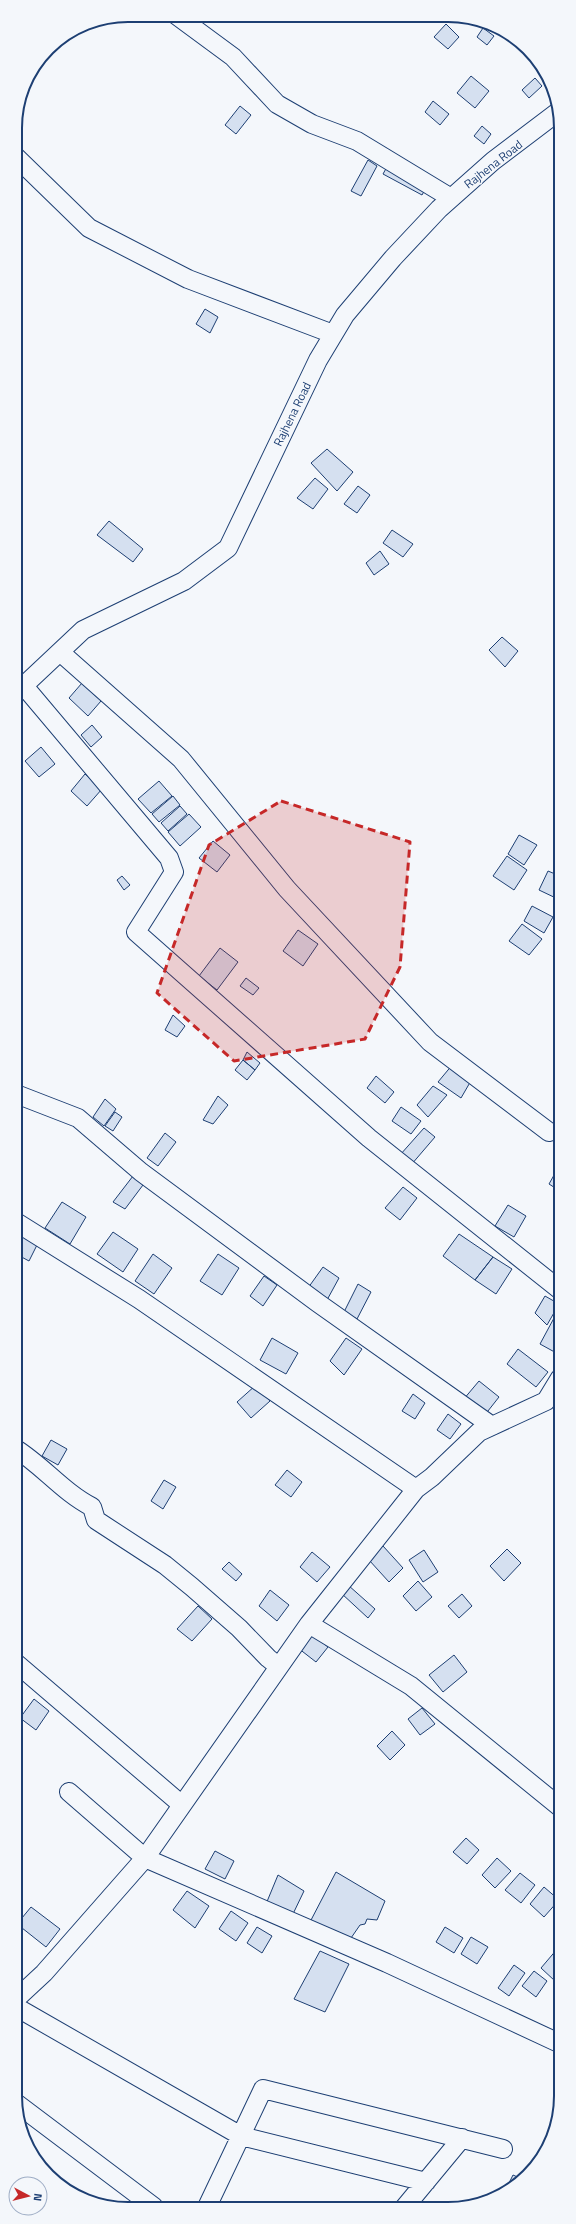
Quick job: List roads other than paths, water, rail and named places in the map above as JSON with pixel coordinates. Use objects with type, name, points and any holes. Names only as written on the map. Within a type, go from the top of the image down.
[{"type":"street","points":[[186,22],[233,57],[277,104],[312,124],[357,141],[451,198]]},
{"type":"street","name":"Rajhena Road","points":[[22,688],[83,630],[184,581],[228,548],[314,367],[333,334],[358,298],[393,258],[451,198],[493,161],[553,116]]},
{"type":"street","points":[[22,163],[89,228],[188,279],[333,334]]},
{"type":"street","points":[[60,652],[180,759],[287,889],[430,1042],[549,1132]]},
{"type":"street","points":[[22,692],[169,858],[174,872],[136,932],[369,1138],[554,1285]]},
{"type":"street","points":[[22,1096],[78,1118],[141,1172],[318,1303],[492,1426]]},
{"type":"street","points":[[22,1226],[140,1299],[416,1489]]},
{"type":"street","points":[[22,1993],[44,1973],[145,1858],[278,1666],[309,1624],[416,1489],[432,1477],[479,1432],[546,1401],[554,1388]]},
{"type":"street","points":[[22,1453],[33,1460],[79,1500],[92,1506],[96,1520],[165,1565],[192,1587],[239,1628],[268,1658],[278,1666]]},
{"type":"street","points":[[309,1624],[411,1686],[554,1802]]},
{"type":"street","points":[[22,1668],[182,1805]]},
{"type":"street","points":[[69,1792],[145,1858],[387,1963],[554,2041]]},
{"type":"street","points":[[22,2010],[241,2136],[426,2182]]},
{"type":"street","points":[[209,2202],[263,2089],[503,2149]]},
{"type":"street","points":[[23,2108],[147,2202]]},
{"type":"street","points":[[409,2202],[462,2138]]}]
